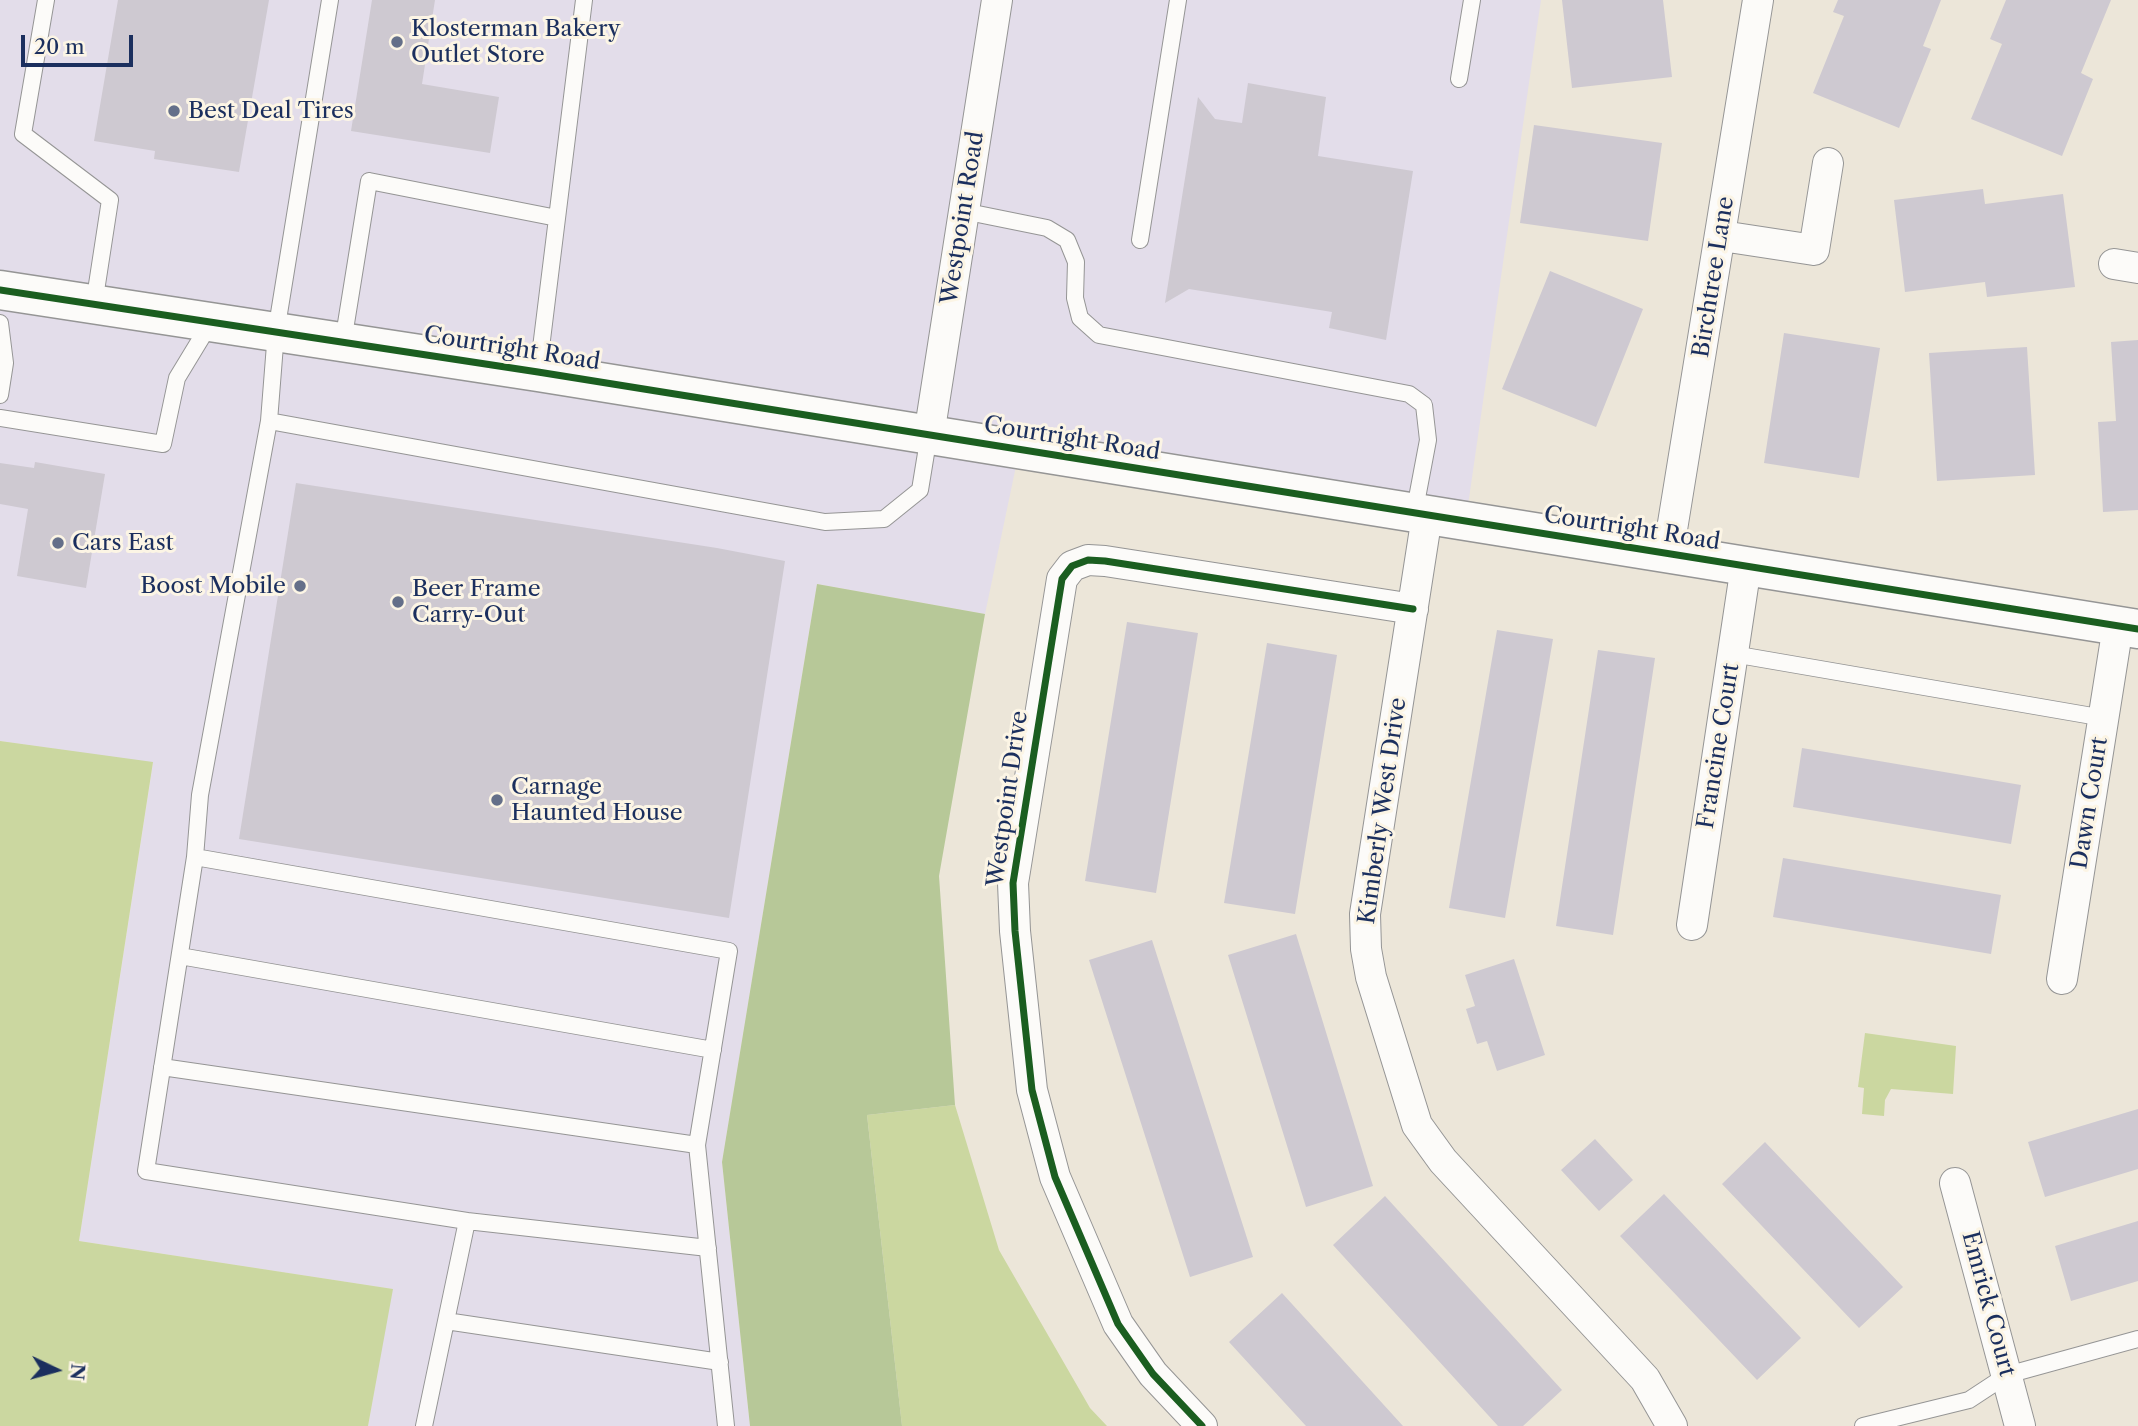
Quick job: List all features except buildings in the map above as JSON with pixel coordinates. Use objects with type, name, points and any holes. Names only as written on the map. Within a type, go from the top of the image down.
[{"type":"street","name":"Westpoint Road","points":[[929,435],[997,0]]},
{"type":"street","name":"Birchtree Lane","points":[[1668,554],[1758,0]]},
{"type":"street","points":[[1721,236],[1814,250],[1828,163]]},
{"type":"street","name":"Courtright Road","points":[[0,290],[538,372],[2128,628]]},
{"type":"street","name":"Kimberly West Drive","points":[[1420,515],[1413,609],[1365,914],[1366,949],[1371,978],[1417,1125],[1434,1149],[1645,1379],[1672,1426]]},
{"type":"street","name":"Westpoint Drive","points":[[1202,1426],[1153,1374],[1118,1324],[1055,1177],[1031,1090],[1015,931],[1013,883],[1062,579],[1072,566],[1088,560],[1105,561],[1413,609]]},
{"type":"street","name":"Francine Court","points":[[1692,925],[1746,566]]},
{"type":"street","name":"Dawn Court","points":[[2062,979],[2104,718],[2128,628]]},
{"type":"street","name":"Emrick Court","points":[[1955,1183],[2020,1426]]},
{"type":"lane","points":[[46,0],[23,134],[110,201],[94,304]]},
{"type":"lane","points":[[330,0],[276,332],[268,421],[200,795],[195,857],[146,1171],[467,1221],[708,1248]]},
{"type":"lane","points":[[538,372],[584,0]]},
{"type":"lane","points":[[1140,240],[1178,0]]},
{"type":"lane","points":[[1458,79],[1472,0]]},
{"type":"lane","points":[[343,342],[369,181],[557,218]]},
{"type":"lane","points":[[964,211],[1047,228],[1067,240],[1076,262],[1074,298],[1080,318],[1099,335],[1409,394],[1424,405],[1427,440],[1420,515]]},
{"type":"lane","points":[[0,418],[163,444],[177,378],[211,322]]},
{"type":"lane","points":[[0,323],[5,363],[0,395]]},
{"type":"lane","points":[[268,421],[825,522],[884,519],[920,490],[929,435]]},
{"type":"lane","points":[[1733,654],[2104,718]]},
{"type":"lane","points":[[195,857],[729,951],[697,1145],[726,1426]]},
{"type":"lane","points":[[180,956],[713,1050]]},
{"type":"lane","points":[[162,1067],[697,1145]]},
{"type":"lane","points":[[424,1426],[467,1221]]},
{"type":"lane","points":[[446,1321],[720,1362]]},
{"type":"lane","points":[[1863,1426],[1969,1400],[2007,1375],[2138,1339]]},
{"type":"shaded area","points":[[0,0],[1541,0],[1466,519],[1020,447],[985,614],[817,584],[722,1162],[750,1426],[368,1426],[392,1289],[79,1241],[153,763],[0,741]]},
{"type":"green space","points":[[817,584],[985,614],[939,876],[955,1105],[867,1115],[902,1426],[750,1426],[722,1162]]},
{"type":"green space","points":[[0,741],[153,762],[79,1241],[393,1289],[368,1426],[0,1426]]},
{"type":"green space","points":[[1865,1033],[1956,1046],[1953,1094],[1891,1089],[1885,1100],[1884,1116],[1862,1114],[1864,1088],[1858,1087]]},
{"type":"green space","points":[[955,1105],[999,1250],[1090,1408],[1107,1426],[902,1426],[867,1115]]},
{"type":"cycle path","points":[[0,290],[538,372],[2138,629]]},
{"type":"cycle path","points":[[1202,1426],[1153,1374],[1118,1324],[1055,1177],[1032,1090],[1015,931],[1013,883],[1062,579],[1072,566],[1088,560],[1105,561],[1413,609]]},
{"type":"place","name":"Klosterman Bakery Outlet Store","points":[[397,42]]},
{"type":"place","name":"Best Deal Tires","points":[[174,111]]},
{"type":"place","name":"Cars East","points":[[58,543]]},
{"type":"place","name":"Boost Mobile","points":[[300,586]]},
{"type":"place","name":"Beer Frame Carry-Out","points":[[398,602]]},
{"type":"place","name":"Carnage Haunted House","points":[[497,800]]}]
